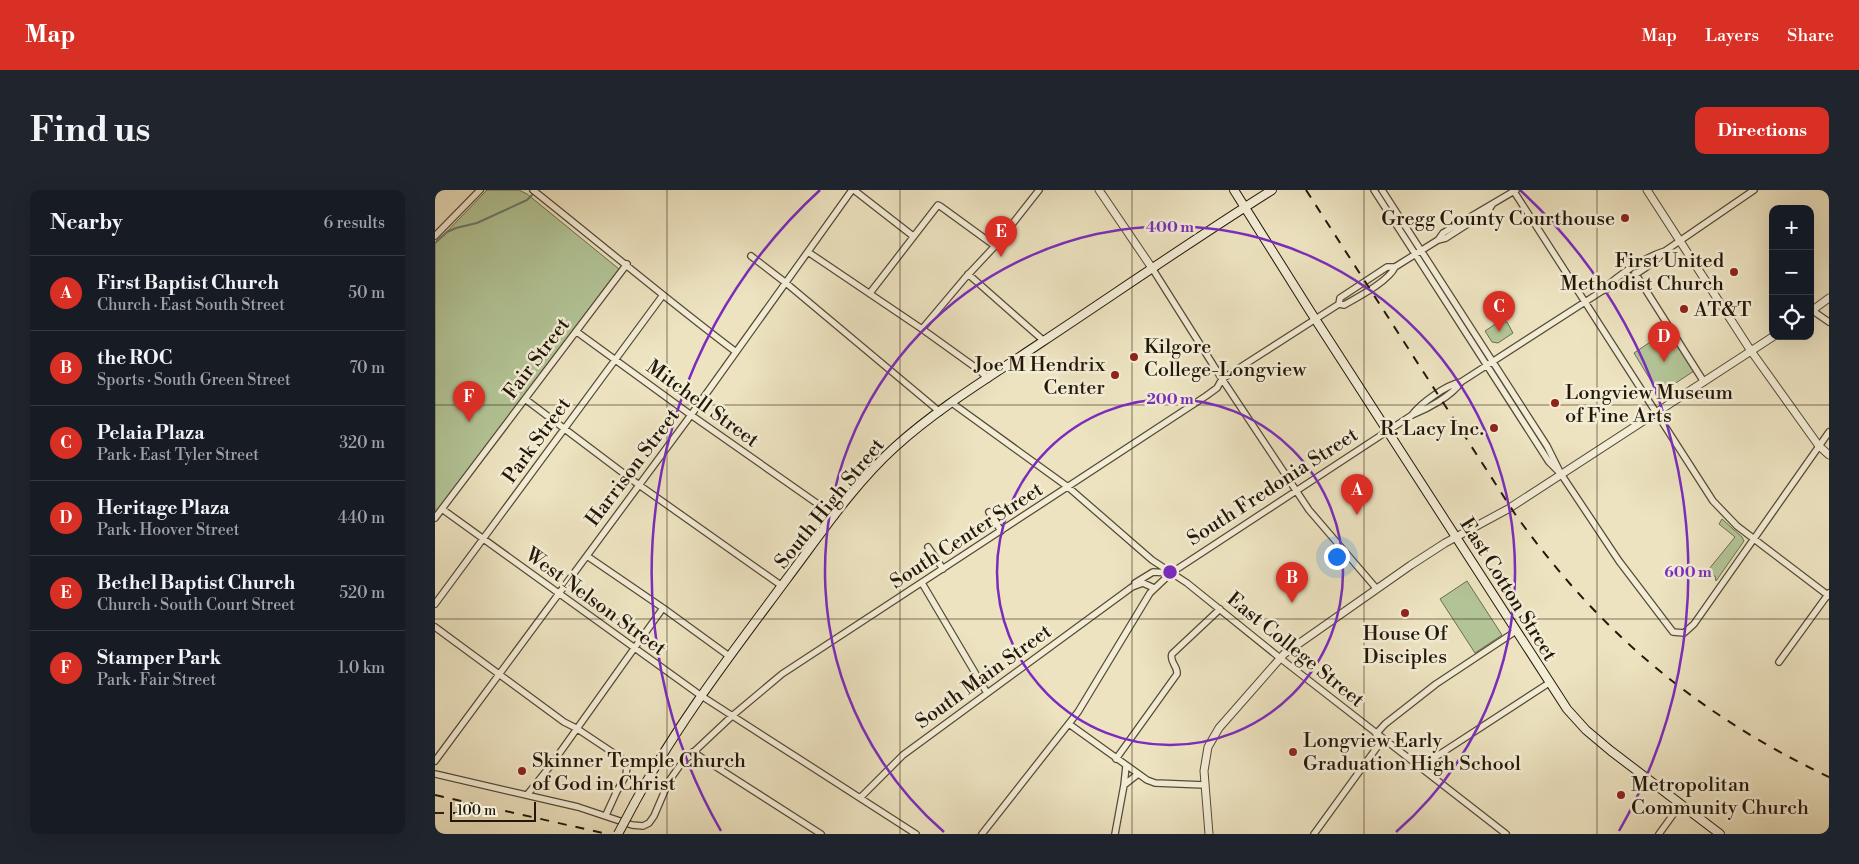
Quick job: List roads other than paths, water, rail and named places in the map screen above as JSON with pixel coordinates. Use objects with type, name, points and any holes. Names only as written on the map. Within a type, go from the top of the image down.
[{"type":"main road","name":"East Cotton Street","points":[[1234,190],[1567,709],[1586,730],[1680,805],[1720,834]]},
{"type":"main road","name":"South High Street","points":[[618,834],[662,753],[700,695],[835,516],[881,461],[909,435],[939,412],[1152,268],[1272,190]]},
{"type":"street","points":[[435,236],[480,190]]},
{"type":"street","points":[[533,190],[736,352]]},
{"type":"street","points":[[853,190],[913,236]]},
{"type":"street","name":"Harrison Street","points":[[435,761],[691,415],[853,190]]},
{"type":"street","points":[[922,329],[968,274],[995,246],[1039,190]]},
{"type":"street","points":[[1099,190],[1152,268],[1295,490],[1315,517],[1361,568],[1376,588]]},
{"type":"street","points":[[1374,190],[1554,458],[1561,474],[1619,561],[1673,632],[1682,634],[1694,624],[1829,432]]},
{"type":"street","points":[[1382,190],[1418,253]]},
{"type":"street","points":[[1395,267],[1488,212],[1493,205],[1514,190],[1713,501],[1730,520],[1753,539],[1829,595],[1779,662]]},
{"type":"street","points":[[1647,190],[1751,351],[1819,446],[1829,455]]},
{"type":"street","points":[[1602,291],[1657,259],[1680,240],[1755,190]]},
{"type":"street","points":[[870,293],[938,205],[995,246]]},
{"type":"street","points":[[1602,291],[1610,282],[1647,259],[1665,251]]},
{"type":"street","points":[[808,252],[922,329],[979,370],[988,379]]},
{"type":"street","points":[[751,256],[786,283],[939,412]]},
{"type":"street","name":"Fair Street","points":[[435,518],[627,264]]},
{"type":"street","name":"South Center Street","points":[[606,815],[634,826],[643,826],[655,815],[665,788],[674,772],[732,716],[782,674],[943,570],[1217,388],[1222,379],[1339,304],[1344,305],[1370,289],[1392,274],[1395,267],[1387,267],[1340,298],[1339,304]]},
{"type":"street","points":[[1635,273],[1704,382]]},
{"type":"street","points":[[968,274],[1044,341]]},
{"type":"street","name":"South Fredonia Street","points":[[982,834],[1086,701],[1154,588],[1171,573],[1412,415],[1418,406],[1439,397],[1453,384],[1461,382],[1490,364],[1602,291]]},
{"type":"street","name":"Park Street","points":[[435,604],[663,295]]},
{"type":"street","points":[[1814,310],[1829,298]]},
{"type":"street","points":[[1814,313],[1829,322]]},
{"type":"street","name":"Mitchell Street","points":[[577,332],[835,516]]},
{"type":"street","points":[[1209,834],[1205,785],[1207,753],[1211,740],[1223,723],[1280,658],[1376,588],[1456,536],[1512,506],[1769,339]]},
{"type":"street","points":[[525,399],[639,485],[782,586]]},
{"type":"street","name":"East College Street","points":[[952,403],[1003,438],[1068,487],[1149,558],[1183,580],[1376,734],[1506,834]]},
{"type":"street","name":"West Nelson Street","points":[[442,509],[558,595],[700,695],[915,834]]},
{"type":"street","points":[[989,512],[1001,531]]},
{"type":"street","points":[[929,547],[943,570]]},
{"type":"street","points":[[587,556],[729,656]]},
{"type":"street","name":"South Main Street","points":[[860,798],[903,755],[1132,587],[1137,581],[1153,572],[1171,573]]},
{"type":"street","points":[[922,583],[987,693]]},
{"type":"street","points":[[1132,587],[1143,583],[1154,588]]},
{"type":"street","points":[[527,796],[663,608]]},
{"type":"street","points":[[1116,759],[1177,674],[1171,659],[1172,654],[1220,609]]},
{"type":"street","points":[[435,627],[564,722],[621,758],[625,762],[627,769],[626,776],[615,793],[606,815],[435,774]]},
{"type":"street","points":[[1376,734],[1385,724],[1437,684],[1516,631]]},
{"type":"street","points":[[1420,768],[1549,683]]},
{"type":"street","points":[[1069,724],[1137,774],[1153,782],[1205,785]]},
{"type":"street","points":[[1314,834],[1383,739]]},
{"type":"street","points":[[693,752],[821,834]]},
{"type":"street","points":[[1115,834],[1125,785],[1126,766]]},
{"type":"street","points":[[1125,785],[1137,774]]},
{"type":"street","points":[[1659,834],[1680,805]]},
{"type":"waterway","points":[[436,242],[447,232],[477,223],[527,200],[532,195]]},
{"type":"railway","points":[[1306,190],[1515,514],[1547,557],[1581,596],[1617,633],[1694,698],[1781,753],[1829,777]]},
{"type":"railway","points":[[435,795],[607,834]]},
{"type":"railway","points":[[435,813],[492,813]]},
{"type":"place","name":"Gregg County Courthouse","points":[[1625,218]]},
{"type":"place","name":"Bethel Baptist Church","points":[[1001,257]]},
{"type":"place","name":"First United Methodist Church","points":[[1734,272]]},
{"type":"place","name":"AT&T","points":[[1684,309]]},
{"type":"place","name":"Pelaia Plaza","points":[[1499,332]]},
{"type":"place","name":"Kilgore College-Longview","points":[[1134,357]]},
{"type":"place","name":"Heritage Plaza","points":[[1664,362]]},
{"type":"place","name":"Joe M Hendrix Center","points":[[1115,375]]},
{"type":"place","name":"Longview Museum of Fine Arts","points":[[1555,403]]},
{"type":"place","name":"Stamper Park","points":[[469,422]]},
{"type":"place","name":"R. Lacy Inc.","points":[[1494,428]]},
{"type":"place","name":"First Baptist Church","points":[[1357,515]]},
{"type":"place","name":"the ROC","points":[[1292,603]]},
{"type":"place","name":"House Of Disciples","points":[[1405,613]]},
{"type":"place","name":"Longview Early Graduation High School","points":[[1293,752]]},
{"type":"place","name":"Skinner Temple Church of God in Christ","points":[[522,771]]},
{"type":"place","name":"Metropolitan Community Church","points":[[1621,795]]}]
